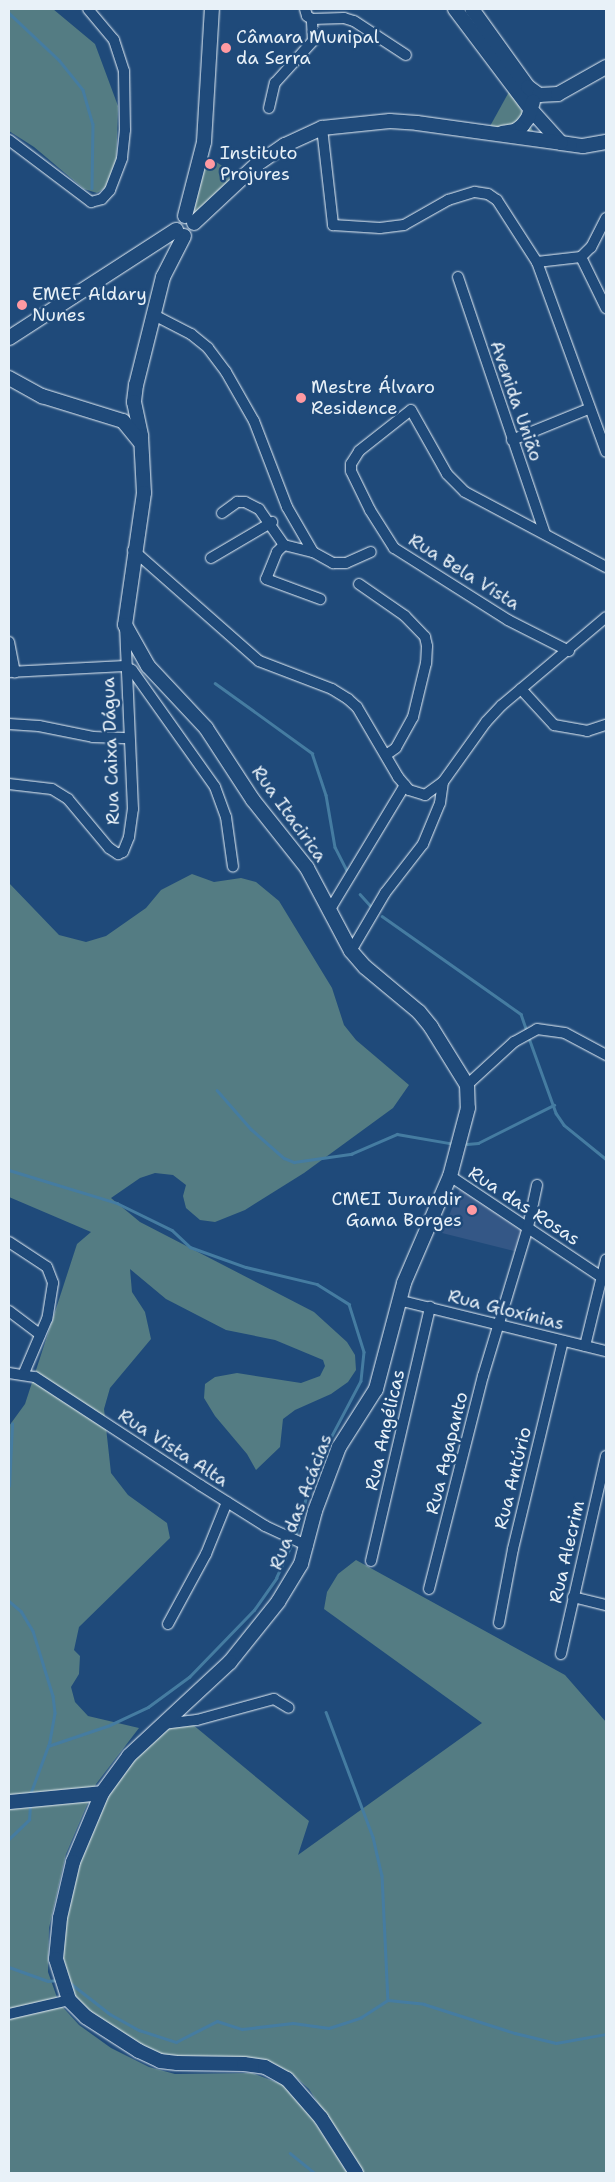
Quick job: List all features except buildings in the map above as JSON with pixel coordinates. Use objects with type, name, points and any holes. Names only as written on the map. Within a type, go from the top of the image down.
[{"type":"street","points":[[9,140],[91,202],[102,199],[110,190],[122,158],[125,130],[124,71],[114,40],[88,9]]},
{"type":"street","points":[[189,219],[204,142],[212,9]]},
{"type":"street","points":[[306,9],[307,16],[312,19],[334,17],[354,22],[406,55]]},
{"type":"street","points":[[455,9],[532,111],[561,143]]},
{"type":"street","points":[[472,9],[533,91],[550,97]]},
{"type":"street","points":[[269,108],[275,83],[313,41],[312,19]]},
{"type":"street","points":[[474,36],[486,27]]},
{"type":"street","points":[[544,126],[545,106],[550,97],[606,67]]},
{"type":"street","points":[[496,134],[515,131],[532,111],[533,91]]},
{"type":"street","points":[[125,625],[134,550],[144,493],[141,444],[134,402],[136,385],[163,277],[180,233],[176,220],[189,219],[256,165],[285,145],[322,128],[390,122],[496,134],[572,146],[606,142]]},
{"type":"street","points":[[322,128],[333,225],[380,228],[404,225],[461,195],[488,194],[506,211],[537,262],[588,408],[606,452]]},
{"type":"street","points":[[537,262],[581,256],[591,247],[606,218]]},
{"type":"street","points":[[9,338],[180,233]]},
{"type":"street","points":[[581,256],[606,308]]},
{"type":"street","name":"Avenida União","points":[[458,277],[545,534]]},
{"type":"street","points":[[154,315],[191,334],[208,348],[226,372],[254,421],[287,507],[313,552]]},
{"type":"street","points":[[9,378],[42,396],[130,426],[141,444]]},
{"type":"street","points":[[111,419],[123,407],[136,385]]},
{"type":"street","points":[[512,440],[588,408]]},
{"type":"street","name":"Rua Bela Vista","points":[[545,534],[519,522],[454,482],[411,410],[360,451],[351,464],[351,471],[394,548],[508,620],[569,650]]},
{"type":"street","points":[[222,513],[237,502],[245,502],[259,509],[272,522],[284,545],[313,552],[340,564],[371,552]]},
{"type":"street","points":[[211,558],[272,522]]},
{"type":"street","points":[[545,534],[606,567]]},
{"type":"street","points":[[284,545],[277,552],[266,579],[320,600]]},
{"type":"street","points":[[134,550],[259,661],[332,689],[348,699],[357,707],[405,785],[414,793],[425,795],[443,782],[491,716],[606,617]]},
{"type":"street","points":[[359,584],[405,616],[426,637],[426,663],[413,717],[396,748],[386,755]]},
{"type":"street","name":"Rua Caixa Dágua","points":[[9,784],[52,788],[68,799],[109,848],[118,854],[123,852],[132,824],[125,625]]},
{"type":"street","name":"Rua Itacirica","points":[[125,625],[148,666],[206,728],[253,800],[307,868],[351,950],[366,968],[419,1012],[467,1085]]},
{"type":"street","points":[[9,642],[12,672],[128,668],[214,787],[226,818],[233,868]]},
{"type":"street","points":[[521,689],[554,725],[587,731],[606,726]]},
{"type":"street","points":[[9,724],[39,726],[92,737],[129,738]]},
{"type":"street","points":[[351,950],[385,893],[423,844],[440,803],[443,782]]},
{"type":"street","points":[[329,911],[405,785]]},
{"type":"street","points":[[467,1085],[514,1042],[536,1029],[565,1033],[606,1056]]},
{"type":"street","name":"Rua das Acácias","points":[[69,2000],[56,1959],[58,1926],[73,1862],[102,1793],[129,1756],[160,1724],[230,1662],[256,1632],[290,1585],[308,1546],[315,1511],[339,1447],[376,1389],[398,1300],[450,1176],[464,1132],[468,1108],[467,1085]]},
{"type":"street","name":"Rua das Rosas","points":[[450,1176],[604,1278]]},
{"type":"street","name":"Rua Agapanto","points":[[429,1589],[498,1326],[528,1227],[537,1185]]},
{"type":"street","points":[[9,1242],[39,1260],[51,1274],[50,1304],[24,1373],[9,1372]]},
{"type":"street","points":[[585,1346],[604,1278],[606,1260]]},
{"type":"street","name":"Rua Gloxínias","points":[[398,1300],[606,1351]]},
{"type":"street","name":"Rua Angélicas","points":[[371,1560],[430,1308]]},
{"type":"street","points":[[9,1311],[40,1334]]},
{"type":"street","name":"Rua Antúrio","points":[[499,1623],[513,1549],[563,1341]]},
{"type":"street","name":"Rua Vista Alta","points":[[24,1373],[265,1526],[308,1546]]},
{"type":"street","name":"Rua Alecrim","points":[[561,1654],[606,1456]]},
{"type":"street","points":[[168,1624],[206,1554],[227,1502]]},
{"type":"street","points":[[574,1597],[606,1605]]},
{"type":"street","points":[[160,1724],[197,1720],[274,1699],[289,1708]]},
{"type":"street","points":[[9,1802],[102,1793]]},
{"type":"street","points":[[9,2014],[69,2000],[114,2038],[160,2061],[204,2065],[244,2064],[277,2072],[287,2079],[321,2118],[356,2173]]},
{"type":"shaded area","name":"CMEI Jurandir Gama Borges","points":[[461,1186],[525,1233],[518,1252],[442,1233]]},
{"type":"green space","points":[[9,9],[53,9],[95,44],[118,106],[116,174],[109,186],[97,193],[84,189],[34,147],[9,131]]},
{"type":"green space","points":[[510,90],[533,131],[489,128]]},
{"type":"green space","points":[[208,157],[237,175],[199,216],[192,210]]},
{"type":"green space","points":[[192,874],[214,882],[241,878],[256,882],[279,901],[332,988],[344,1025],[356,1040],[409,1085],[393,1108],[304,1173],[245,1210],[215,1222],[200,1220],[186,1208],[183,1196],[186,1185],[173,1175],[155,1173],[140,1178],[111,1198],[140,1222],[314,1312],[347,1342],[355,1355],[356,1370],[348,1382],[331,1394],[295,1410],[283,1419],[280,1447],[256,1470],[247,1454],[215,1416],[204,1398],[205,1384],[215,1377],[237,1373],[301,1383],[320,1376],[325,1366],[323,1360],[275,1340],[226,1330],[166,1299],[130,1269],[132,1292],[145,1312],[151,1339],[110,1388],[104,1409],[111,1473],[128,1495],[167,1523],[170,1538],[79,1627],[74,1650],[80,1656],[79,1674],[71,1687],[75,1702],[88,1716],[139,1728],[96,1784],[66,1854],[49,1928],[48,1972],[59,2003],[79,2025],[111,2048],[149,2067],[175,2074],[252,2073],[284,2085],[299,2098],[348,2173],[9,2173],[9,1426],[25,1404],[77,1244],[91,1232],[9,1197],[9,883],[59,935],[86,942],[106,936],[146,908],[161,890]]},
{"type":"green space","points":[[356,1560],[565,1675],[606,1722],[606,2173],[362,2173],[309,2089],[292,2074],[274,2064],[253,2059],[177,2060],[153,2054],[118,2036],[70,1995],[61,1969],[63,1930],[79,1859],[108,1791],[160,1729],[192,1724],[309,1821],[298,1855],[482,1723],[324,1609],[327,1592],[338,1574]]},
{"type":"waterway","points":[[9,13],[59,60],[83,90],[93,124],[92,188]]},
{"type":"waterway","points":[[215,683],[312,753],[326,795],[335,847],[348,873]]},
{"type":"waterway","points":[[360,894],[370,905]]},
{"type":"waterway","points":[[382,916],[521,1014],[527,1031]]},
{"type":"waterway","points":[[529,1038],[556,1113],[564,1125],[606,1159]]},
{"type":"waterway","points":[[217,1090],[251,1129],[284,1158],[294,1162],[351,1154],[397,1134],[455,1144]]},
{"type":"waterway","points":[[467,1144],[478,1143],[554,1105]]},
{"type":"waterway","points":[[9,1170],[117,1203],[172,1230],[190,1247],[246,1267],[317,1284],[349,1304],[364,1352],[361,1381],[314,1470],[296,1536]]},
{"type":"waterway","points":[[9,1486],[12,1424]]},
{"type":"waterway","points":[[48,1746],[110,1725],[148,1707],[189,1677],[254,1610],[276,1578],[293,1541]]},
{"type":"waterway","points":[[9,1601],[21,1611],[33,1631],[53,1696],[55,1713],[50,1742],[30,1796]]},
{"type":"waterway","points":[[326,1712],[373,1837],[382,1875],[388,2000]]},
{"type":"waterway","points":[[9,1839],[29,1820],[30,1804]]},
{"type":"waterway","points":[[9,1967],[48,1981],[57,1980]]},
{"type":"waterway","points":[[69,1982],[110,2014],[139,2030],[176,2042],[217,2021],[242,2029],[293,2023],[329,2028],[360,2018],[388,2000],[424,2004],[515,2033],[556,2043],[606,2034]]},
{"type":"waterway","points":[[290,2153],[315,2173]]},
{"type":"place","name":"Câmara Munipal da Serra","points":[[226,48]]},
{"type":"place","name":"Instituto Projures","points":[[210,164]]},
{"type":"place","name":"EMEF Aldary Nunes","points":[[22,305]]},
{"type":"place","name":"Mestre Álvaro Residence","points":[[301,398]]},
{"type":"place","name":"CMEI Jurandir Gama Borges","points":[[472,1210]]}]
